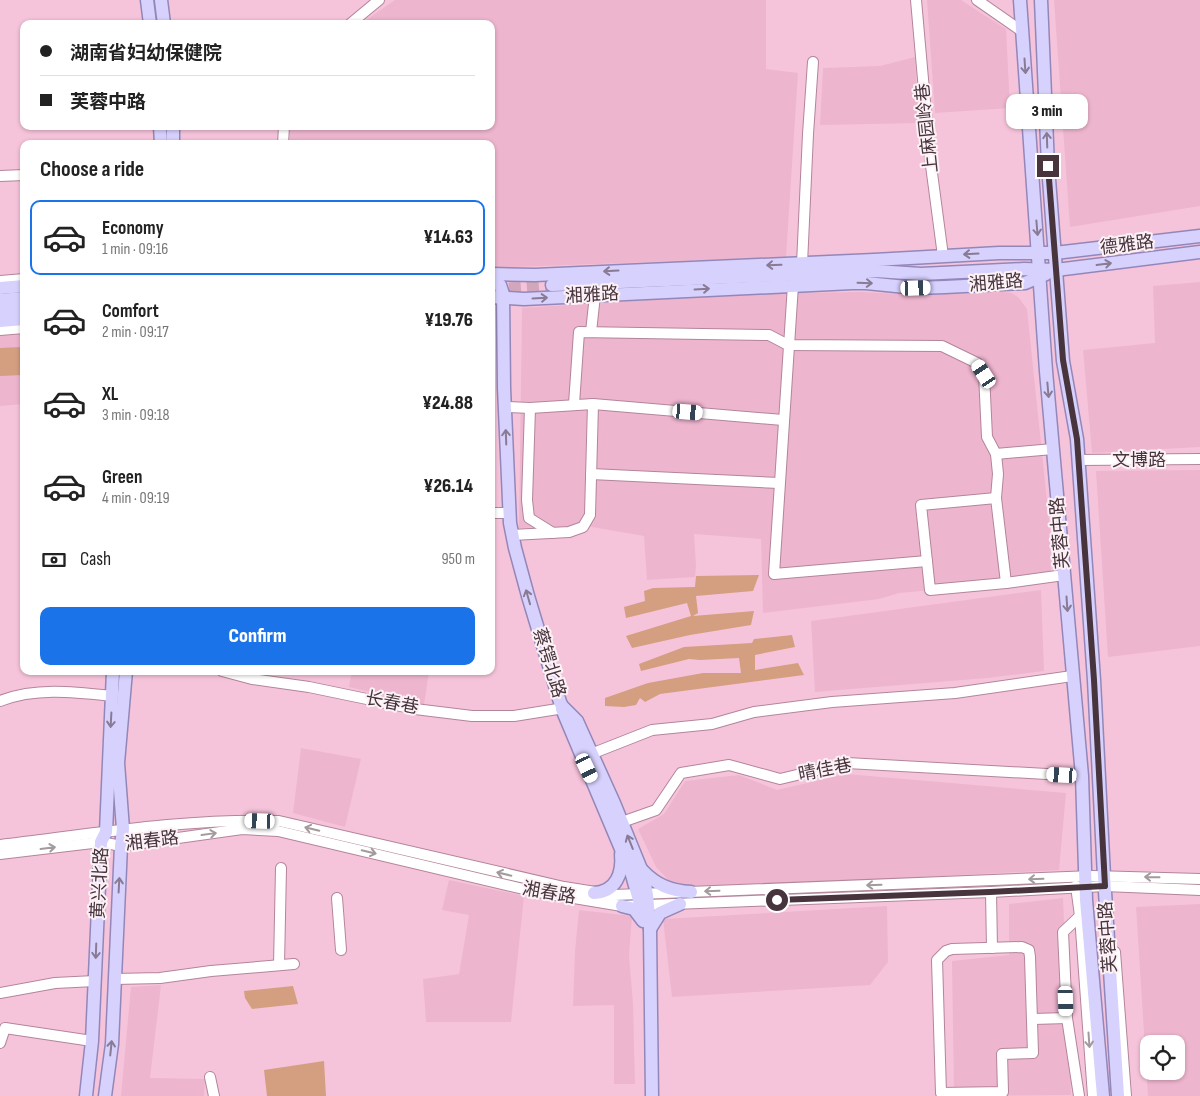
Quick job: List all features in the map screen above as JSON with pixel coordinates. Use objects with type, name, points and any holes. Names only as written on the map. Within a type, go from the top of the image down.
[{"type":"main road","points":[[147,0],[150,20]]},
{"type":"main road","points":[[162,0],[164,20]]},
{"type":"main road","name":"芙蓉中路","points":[[1020,0],[1053,449],[1082,776],[1083,887],[1103,1096]]},
{"type":"main road","name":"芙蓉中路","points":[[1041,0],[1048,166],[1063,360],[1077,439],[1094,680],[1118,1096]]},
{"type":"main road","name":"德雅路","points":[[1055,253],[1200,236]]},
{"type":"main road","name":"湘雅路","points":[[495,278],[802,264],[1012,252],[1055,253]]},
{"type":"main road","name":"德雅路","points":[[1056,270],[1200,252]]},
{"type":"main road","name":"湘雅路","points":[[552,285],[876,271],[921,274],[1024,269],[1040,273]]},
{"type":"main road","name":"湘雅路","points":[[497,297],[524,299],[866,283],[916,288],[1025,283],[1040,273],[1056,270]]},
{"type":"main road","points":[[495,281],[502,289],[497,297]]},
{"type":"main road","points":[[0,288],[20,286]]},
{"type":"main road","name":"蔡锷北路","points":[[497,297],[512,535],[560,702],[644,900]]},
{"type":"main road","points":[[0,300],[20,298]]},
{"type":"main road","points":[[0,311],[20,309]]},
{"type":"main road","points":[[0,321],[20,319]]},
{"type":"main road","name":"黄兴北路","points":[[86,1096],[92,1041],[113,675]]},
{"type":"main road","name":"黄兴北路","points":[[105,1096],[112,1044],[123,829],[118,763],[126,675]]},
{"type":"main road","name":"蔡锷北路","points":[[563,709],[577,721],[622,822],[640,868],[646,926],[652,1096]]},
{"type":"main road","points":[[594,893],[608,890],[617,880],[622,868],[620,844]]},
{"type":"main road","points":[[640,868],[658,884],[673,890],[690,892]]},
{"type":"main road","points":[[1080,916],[1083,887]]},
{"type":"main road","points":[[622,906],[634,909],[646,926],[660,913],[680,904]]},
{"type":"main road","name":"蔡锷北路","points":[[646,926],[646,1096]]},
{"type":"street","points":[[355,20],[379,0]]},
{"type":"street","name":"上麻园岭巷","points":[[916,0],[930,158],[943,256]]},
{"type":"street","points":[[976,0],[1023,32]]},
{"type":"street","points":[[802,264],[813,62]]},
{"type":"street","points":[[0,176],[20,175]]},
{"type":"street","points":[[0,281],[20,279]]},
{"type":"street","points":[[793,285],[774,574],[927,561]]},
{"type":"street","points":[[591,332],[595,295]]},
{"type":"street","points":[[0,330],[20,328]]},
{"type":"street","points":[[574,404],[579,332],[769,335],[788,346],[942,346],[977,363],[984,374],[987,437],[996,454],[998,474],[996,498],[1006,583]]},
{"type":"street","points":[[505,408],[593,404],[783,420]]},
{"type":"street","points":[[512,535],[569,532],[583,527],[590,515],[593,404]]},
{"type":"street","points":[[530,408],[527,500],[529,518],[553,533]]},
{"type":"street","points":[[996,454],[1053,449]]},
{"type":"street","name":"文博路","points":[[1078,460],[1200,459]]},
{"type":"street","points":[[590,474],[779,483]]},
{"type":"street","points":[[996,498],[921,505],[930,590],[1064,575]]},
{"type":"street","points":[[495,512],[510,513]]},
{"type":"street","name":"长春巷","points":[[237,675],[309,687],[415,709],[472,716],[514,716],[563,709]]},
{"type":"street","points":[[591,754],[652,730],[712,724],[754,712],[832,702],[956,693],[1072,676]]},
{"type":"street","points":[[0,701],[33,692],[85,693],[112,696]]},
{"type":"street","name":"晴佳巷","points":[[622,822],[656,810],[681,773],[729,765],[780,779],[847,763],[1082,776]]},
{"type":"street","name":"湘春路","points":[[0,854],[103,837],[123,829],[241,820],[279,821],[594,893],[680,904],[990,892],[1083,887],[1106,882]]},
{"type":"street","name":"湘春路","points":[[0,844],[103,837],[121,846],[242,829],[278,830],[532,891],[622,906],[690,892],[1083,887]]},
{"type":"street","points":[[279,965],[281,868]]},
{"type":"street","points":[[1106,882],[1200,879]]},
{"type":"street","points":[[1106,882],[1200,890]]},
{"type":"street","name":"芙蓉中路","points":[[1106,882],[1126,1096]]},
{"type":"street","points":[[990,892],[992,948]]},
{"type":"street","points":[[337,898],[341,950]]},
{"type":"street","points":[[1079,1096],[1067,1018],[1063,932],[1080,916]]},
{"type":"street","points":[[1080,916],[1093,1096]]},
{"type":"street","points":[[1022,947],[1029,950],[1033,1053],[1002,1054],[1002,1092],[941,1093],[937,960],[946,951],[952,949],[992,948],[1022,947]]},
{"type":"street","points":[[115,979],[160,978],[211,971],[294,964]]},
{"type":"street","points":[[0,994],[55,983],[95,981]]},
{"type":"street","points":[[1033,1019],[1067,1018]]},
{"type":"street","points":[[0,1043],[5,1028],[92,1041]]},
{"type":"street","points":[[210,1077],[214,1096]]},
{"type":"shaded area","points":[[395,0],[766,0],[766,69],[798,73],[786,257],[495,268],[495,140],[290,140],[290,130],[495,130],[495,20],[366,20]]},
{"type":"shaded area","points":[[927,0],[961,0],[1006,29],[1010,108],[935,113]]},
{"type":"shaded area","points":[[1054,0],[1200,0],[1200,206],[1070,227]]},
{"type":"shaded area","points":[[915,57],[919,123],[820,125],[823,68],[880,66]]},
{"type":"shaded area","points":[[1200,282],[1200,447],[1092,453],[1083,350],[1155,343],[1153,286]]},
{"type":"shaded area","points":[[861,292],[920,295],[1003,292],[1012,293],[1019,298],[1027,309],[1050,530],[1051,574],[899,593],[879,599],[763,613],[761,539],[694,534],[695,577],[647,580],[644,536],[586,526],[519,528],[522,308],[745,294]]},
{"type":"shaded area","points":[[20,334],[20,404],[0,406],[0,336]]},
{"type":"shaded area","points":[[20,347],[20,375],[0,376],[0,348]]},
{"type":"shaded area","points":[[1200,470],[1200,646],[1108,657],[1096,471]]},
{"type":"shaded area","points":[[759,575],[753,591],[696,596],[698,613],[693,616],[754,611],[751,625],[690,635],[632,648],[626,636],[691,616],[687,603],[626,618],[624,607],[645,601],[644,591],[653,588],[695,587],[696,576]]},
{"type":"shaded area","points":[[1041,590],[1044,671],[987,678],[815,692],[811,621]]},
{"type":"shaded area","points":[[792,635],[795,647],[755,655],[755,670],[798,663],[804,675],[660,694],[645,702],[640,698],[636,705],[624,707],[605,706],[605,698],[648,683],[703,673],[741,673],[739,658],[689,659],[641,671],[639,664],[684,647],[752,643],[754,639]]},
{"type":"shaded area","points":[[351,675],[428,675],[424,705],[349,687]]},
{"type":"shaded area","points":[[301,748],[361,759],[345,827],[293,813]]},
{"type":"shaded area","points":[[846,774],[1066,793],[1059,870],[687,889],[674,886],[656,867],[638,829],[664,814],[685,781],[739,775],[777,790]]},
{"type":"shaded area","points":[[449,880],[524,896],[511,1022],[426,1022],[423,979],[459,974],[469,915],[442,910]]},
{"type":"shaded area","points":[[1063,898],[1071,1095],[954,1096],[952,961],[1009,955],[1009,904]]},
{"type":"shaded area","points":[[1200,904],[1200,1096],[1148,1096],[1147,1080],[1185,1080],[1185,1035],[1144,1035],[1136,907]]},
{"type":"shaded area","points":[[887,906],[888,962],[870,985],[672,997],[663,919]]},
{"type":"shaded area","points":[[579,910],[632,916],[629,955],[633,1004],[635,1084],[614,1084],[614,1005],[573,1006]]},
{"type":"shaded area","points":[[161,985],[150,1078],[205,1079],[204,1096],[121,1096],[131,987]]},
{"type":"shaded area","points":[[293,986],[298,1004],[252,1009],[245,998],[244,991]]},
{"type":"shaded area","points":[[324,1061],[326,1096],[267,1096],[264,1070]]},
{"type":"tunnel","points":[[495,290],[552,285]]},
{"type":"route","points":[[777,900],[1105,886],[1094,680],[1077,439],[1063,360],[1048,166]]}]
